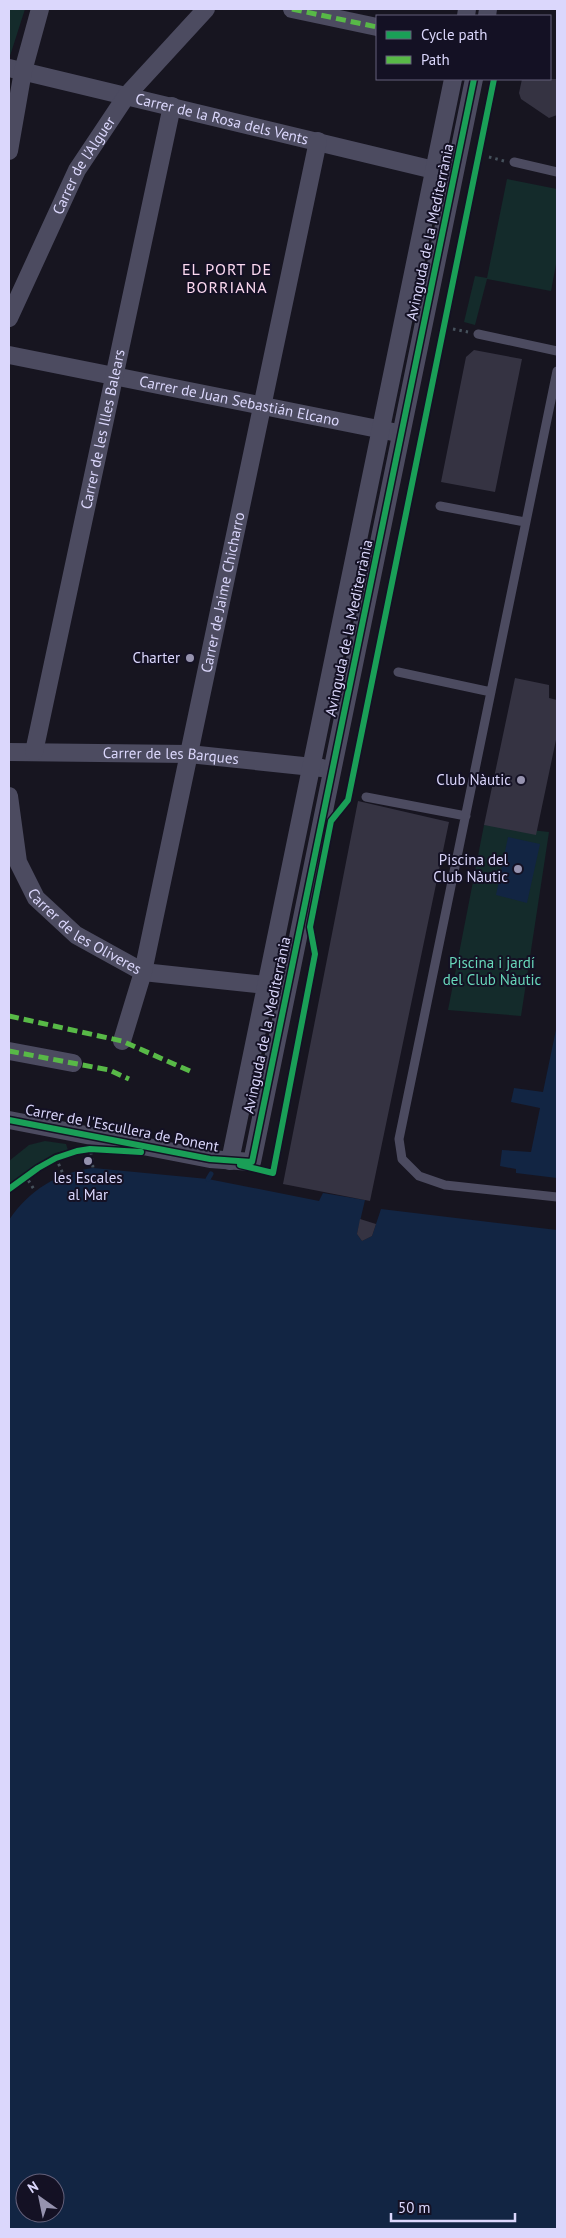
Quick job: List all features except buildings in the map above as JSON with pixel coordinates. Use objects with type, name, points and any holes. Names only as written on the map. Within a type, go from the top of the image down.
[{"type":"street","points":[[9,151],[16,69],[40,9]]},
{"type":"street","name":"Carrer de l'Alguer","points":[[9,318],[77,170],[127,95],[206,9]]},
{"type":"street","points":[[292,9],[376,26]]},
{"type":"street","name":"Carrer de la Rosa dels Vents","points":[[16,69],[434,170]]},
{"type":"street","name":"Avinguda de la Mediterrània","points":[[453,80],[313,767],[230,1162],[252,1162],[474,80]]},
{"type":"street","name":"Carrer de les Illes Balears","points":[[34,752],[172,106]]},
{"type":"street","name":"Carrer de Jaime Chicharro","points":[[122,1041],[143,972],[318,142]]},
{"type":"street","name":"Carrer de Juan Sebastián Elcano","points":[[9,355],[402,434]]},
{"type":"street","name":"Carrer de les Barques","points":[[9,752],[189,754],[334,769]]},
{"type":"street","name":"Carrer de les Oliveres","points":[[9,796],[18,862],[36,898],[76,935],[143,972],[266,985]]},
{"type":"street","points":[[9,1051],[73,1063]]},
{"type":"street","name":"Carrer de l'Escullera de Ponent","points":[[11,1125],[230,1162]]},
{"type":"lane","points":[[514,162],[557,172]]},
{"type":"lane","points":[[478,334],[557,351]]},
{"type":"lane","points":[[557,371],[399,1139],[402,1159],[419,1176],[445,1185],[557,1197]]},
{"type":"lane","points":[[440,506],[526,522]]},
{"type":"lane","points":[[398,672],[492,692]]},
{"type":"lane","points":[[366,797],[466,816]]},
{"type":"path","points":[[90,1149],[93,1168]]},
{"type":"path","points":[[56,1158],[63,1174]]},
{"type":"path","points":[[25,1176],[35,1190]]},
{"type":"green space","points":[[9,9],[25,9],[9,59]]},
{"type":"green space","points":[[507,179],[557,189],[557,259],[551,291],[487,279],[475,325],[464,322],[475,276],[487,278]]},
{"type":"green space","name":"Piscina i jardí del Club Nàutic","points":[[484,825],[549,832],[521,1016],[448,1010]]},
{"type":"green space","points":[[45,1141],[66,1144],[68,1150],[55,1153],[9,1184],[9,1161],[29,1145]]},
{"type":"water","name":"Piscina del Club Nàutic","points":[[508,837],[540,844],[527,903],[496,895]]},
{"type":"water","points":[[557,1025],[557,1178],[516,1173],[516,1169],[500,1166],[502,1150],[531,1152],[540,1108],[511,1102],[514,1088],[543,1092]]},
{"type":"water","points":[[93,1168],[208,1179],[319,1201],[323,1193],[365,1200],[357,1234],[362,1241],[372,1236],[381,1209],[557,1230],[557,2229],[9,2229],[9,1220],[17,1209],[35,1192],[68,1174]]},
{"type":"waterway","points":[[208,1179],[211,1174]]},
{"type":"marked path","points":[[292,9],[376,27]]},
{"type":"marked path","points":[[9,1016],[122,1041],[192,1072]]},
{"type":"marked path","points":[[9,1051],[109,1070],[129,1079]]},
{"type":"cycle path","points":[[9,1120],[210,1159],[252,1162],[474,80]]},
{"type":"cycle path","points":[[240,1165],[273,1173],[315,954],[310,927],[331,821],[348,800],[494,80]]},
{"type":"cycle path","points":[[9,1189],[38,1168],[56,1158],[77,1151],[90,1149],[141,1152]]},
{"type":"place","name":"Charter","points":[[190,658]]},
{"type":"place","name":"Club Nàutic","points":[[521,780]]},
{"type":"place","name":"Piscina del Club Nàutic","points":[[518,869]]},
{"type":"place","name":"les Escales al Mar","points":[[88,1161]]},
{"type":"district","name":"EL PORT DE BORRIANA","points":[[227,278]]}]
